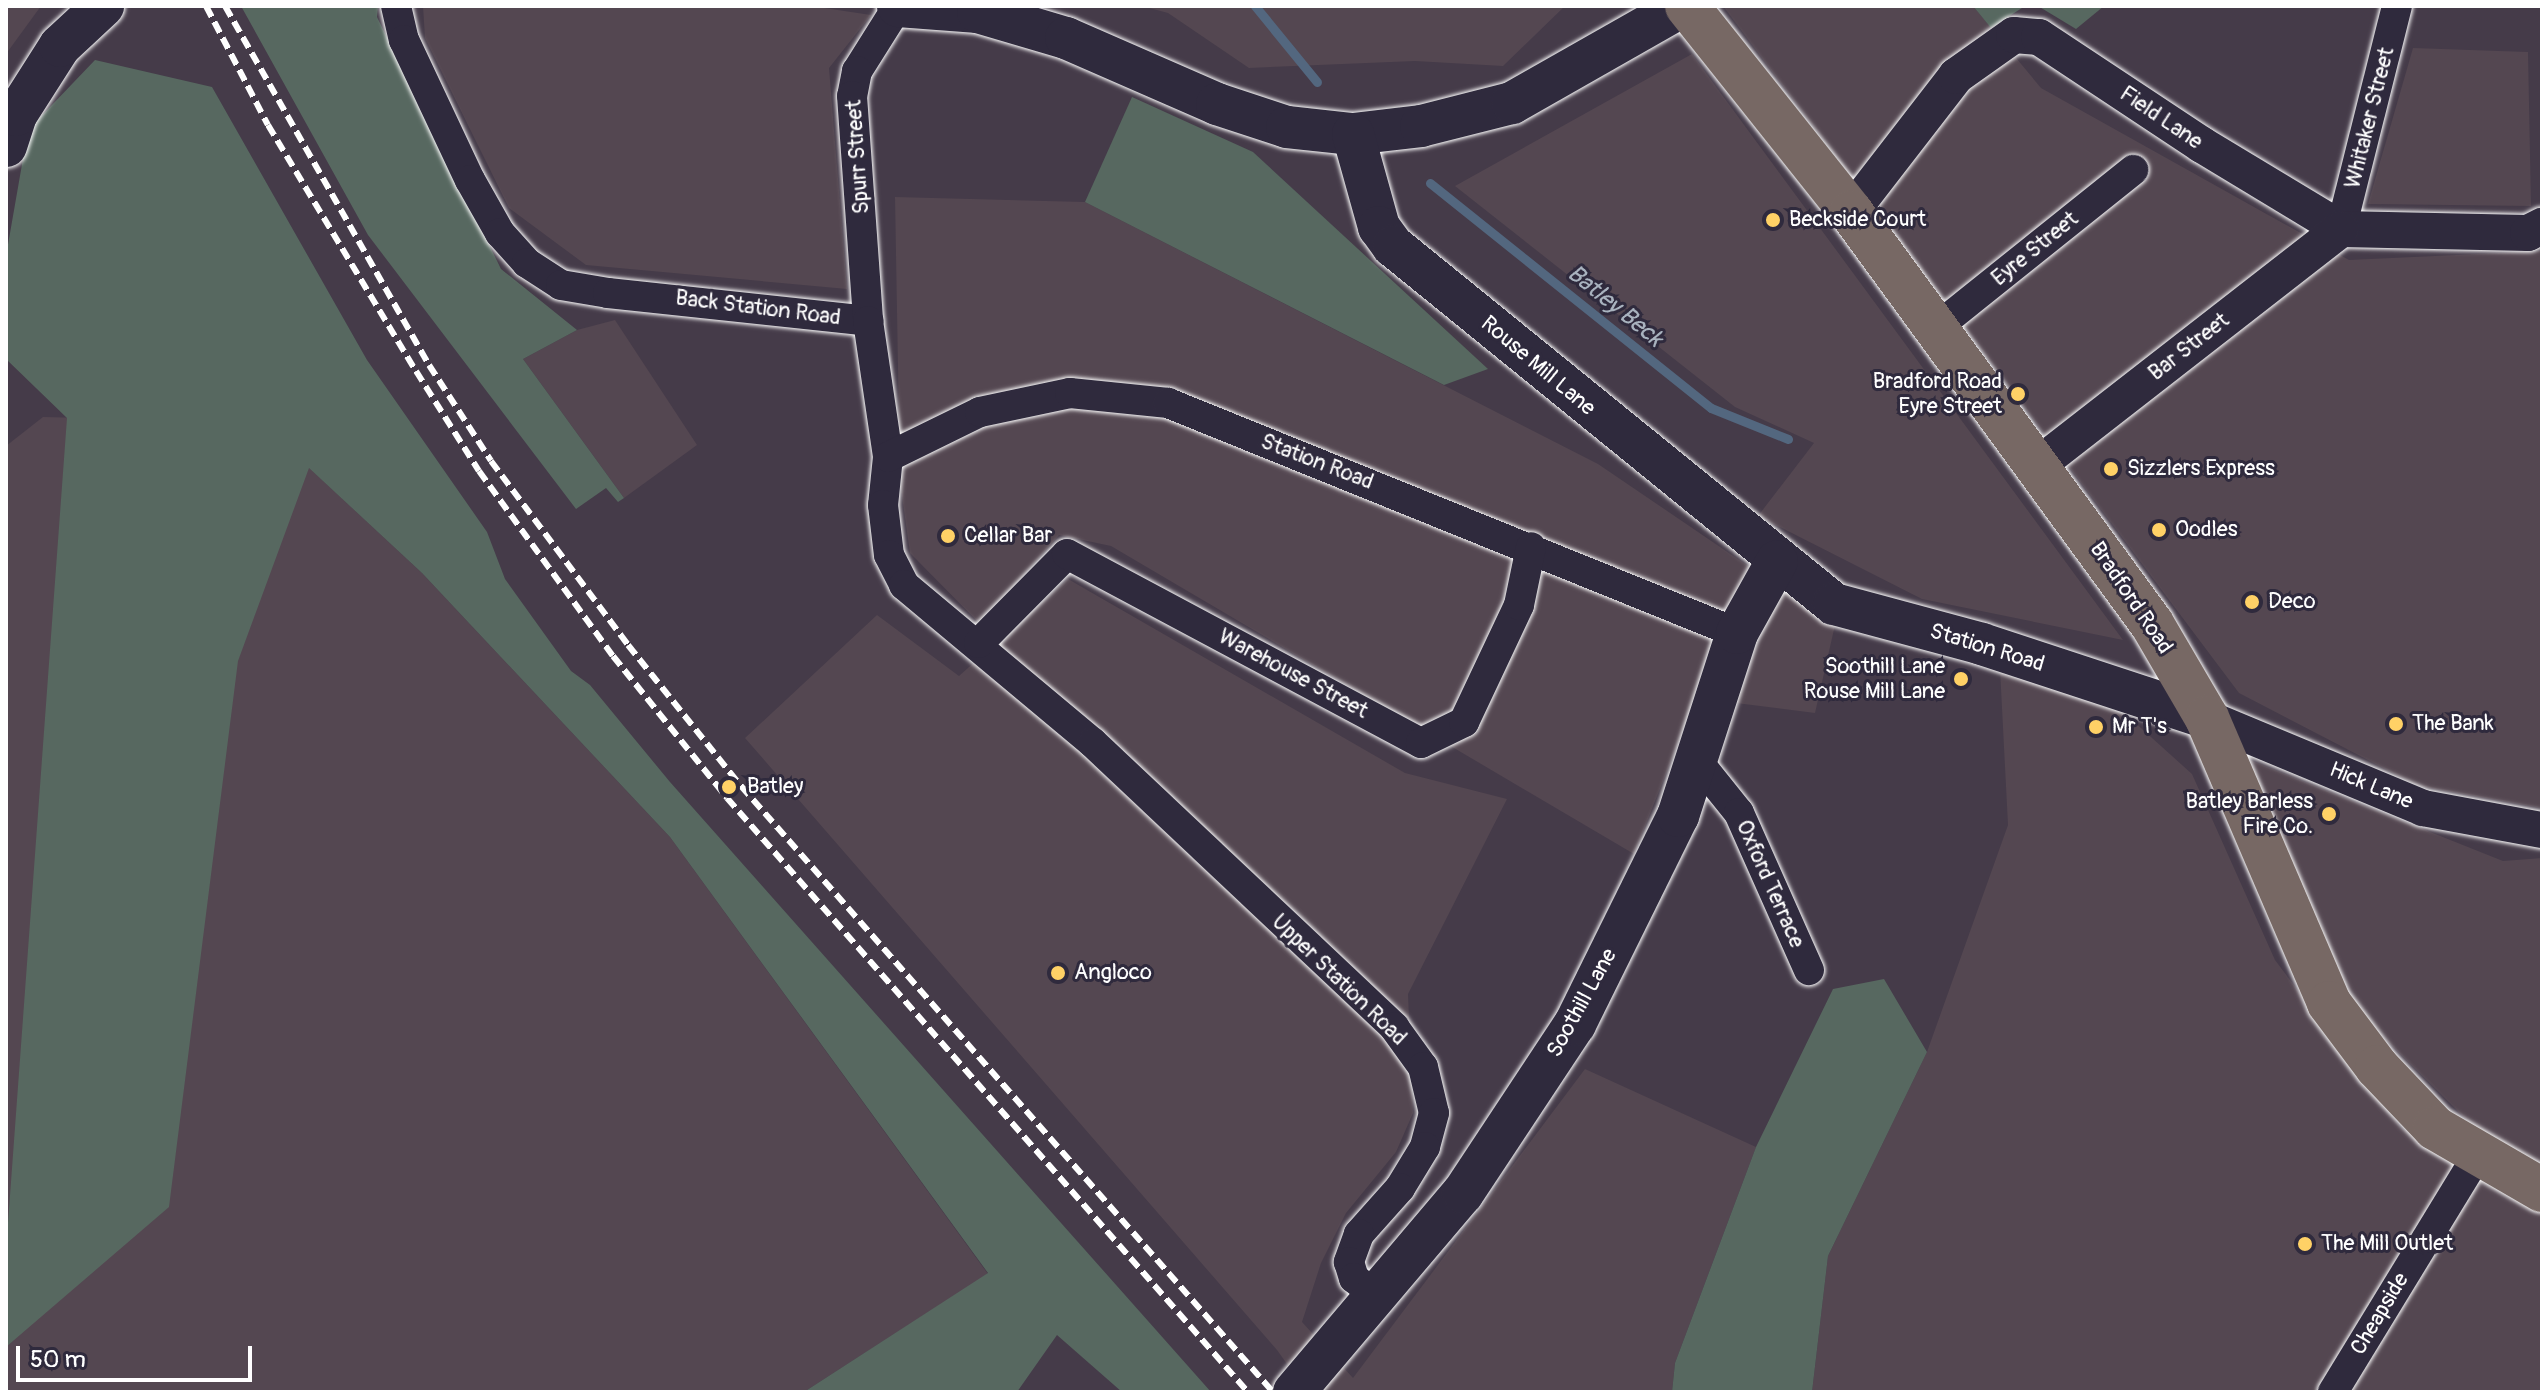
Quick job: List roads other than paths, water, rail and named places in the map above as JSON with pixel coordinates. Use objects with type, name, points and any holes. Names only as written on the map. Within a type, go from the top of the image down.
[{"type":"main road","points":[[6,146],[16,115],[60,46],[103,6]]},
{"type":"main road","points":[[898,6],[978,12],[1066,38],[1231,109],[1287,127],[1353,134],[1421,126],[1512,103],[1685,6]]},
{"type":"main road","name":"Bradford Road","points":[[1685,6],[1851,212],[2152,624],[2207,718],[2329,1003],[2377,1067],[2435,1128],[2542,1190]]},
{"type":"main road","name":"Rouse Mill Lane","points":[[1353,134],[1379,227],[1393,246],[1777,561]]},
{"type":"main road","name":"Soothill Lane","points":[[1295,1391],[1463,1193],[1575,1024],[1678,816],[1698,762],[1737,633],[1777,561]]},
{"type":"main road","name":"Station Road","points":[[1777,561],[1834,604],[1982,644],[2207,718]]},
{"type":"street","name":"Back Station Road","points":[[396,6],[404,40],[470,180],[500,233],[527,263],[561,285],[868,321],[888,457],[883,505],[889,555],[904,585],[979,643],[1093,743]]},
{"type":"street","name":"Spurr Street","points":[[868,321],[852,96],[857,71],[898,6]]},
{"type":"street","name":"Whitaker Street","points":[[2341,229],[2397,6]]},
{"type":"street","name":"Field Lane","points":[[1851,212],[1956,76],[2014,35],[2039,37],[2202,145],[2341,229],[2528,233],[2542,226]]},
{"type":"street","name":"Eyre Street","points":[[1936,328],[2133,170]]},
{"type":"street","name":"Bar Street","points":[[2038,465],[2341,229]]},
{"type":"street","name":"Station Road","points":[[888,457],[980,412],[1070,393],[1168,403],[1531,547],[1737,633]]},
{"type":"street","name":"Warehouse Street","points":[[979,643],[1067,554],[1421,743],[1464,722],[1519,605],[1531,547]]},
{"type":"street","name":"Hick Lane","points":[[2207,718],[2423,808],[2542,830]]},
{"type":"street","name":"Upper Station Road","points":[[1093,743],[1394,1027],[1423,1067],[1434,1113],[1425,1147],[1400,1188],[1359,1234],[1349,1262],[1354,1278],[1377,1297]]},
{"type":"street","name":"Oxford Terrace","points":[[1698,762],[1739,813],[1809,970]]},
{"type":"street","name":"Cheapside","points":[[2333,1392],[2478,1154]]},
{"type":"waterway","name":"Batley Beck","points":[[1255,6],[1317,82]]},
{"type":"waterway","name":"Batley Beck","points":[[1430,183],[1711,408],[1788,439]]},
{"type":"railway","points":[[206,6],[268,125],[416,371],[479,471],[613,656],[727,798],[1248,1392]]},
{"type":"railway","points":[[225,6],[429,365],[491,461],[628,645],[741,786],[1273,1392]]},
{"type":"place","name":"Beckside Court","points":[[1773,220]]},
{"type":"place","name":"Bradford Road Eyre Street","points":[[2018,394]]},
{"type":"place","name":"Sizzlers Express","points":[[2111,469]]},
{"type":"place","name":"Oodles","points":[[2159,530]]},
{"type":"place","name":"Cellar Bar","points":[[948,536]]},
{"type":"place","name":"Deco","points":[[2252,602]]},
{"type":"place","name":"Soothill Lane Rouse Mill Lane","points":[[1961,679]]},
{"type":"place","name":"The Bank","points":[[2396,724]]},
{"type":"place","name":"Mr T's","points":[[2096,727]]},
{"type":"place","name":"Batley","points":[[729,787]]},
{"type":"place","name":"Batley Barless Fire Co.","points":[[2329,814]]},
{"type":"place","name":"Angloco","points":[[1058,973]]},
{"type":"place","name":"The Mill Outlet","points":[[2305,1244]]}]
